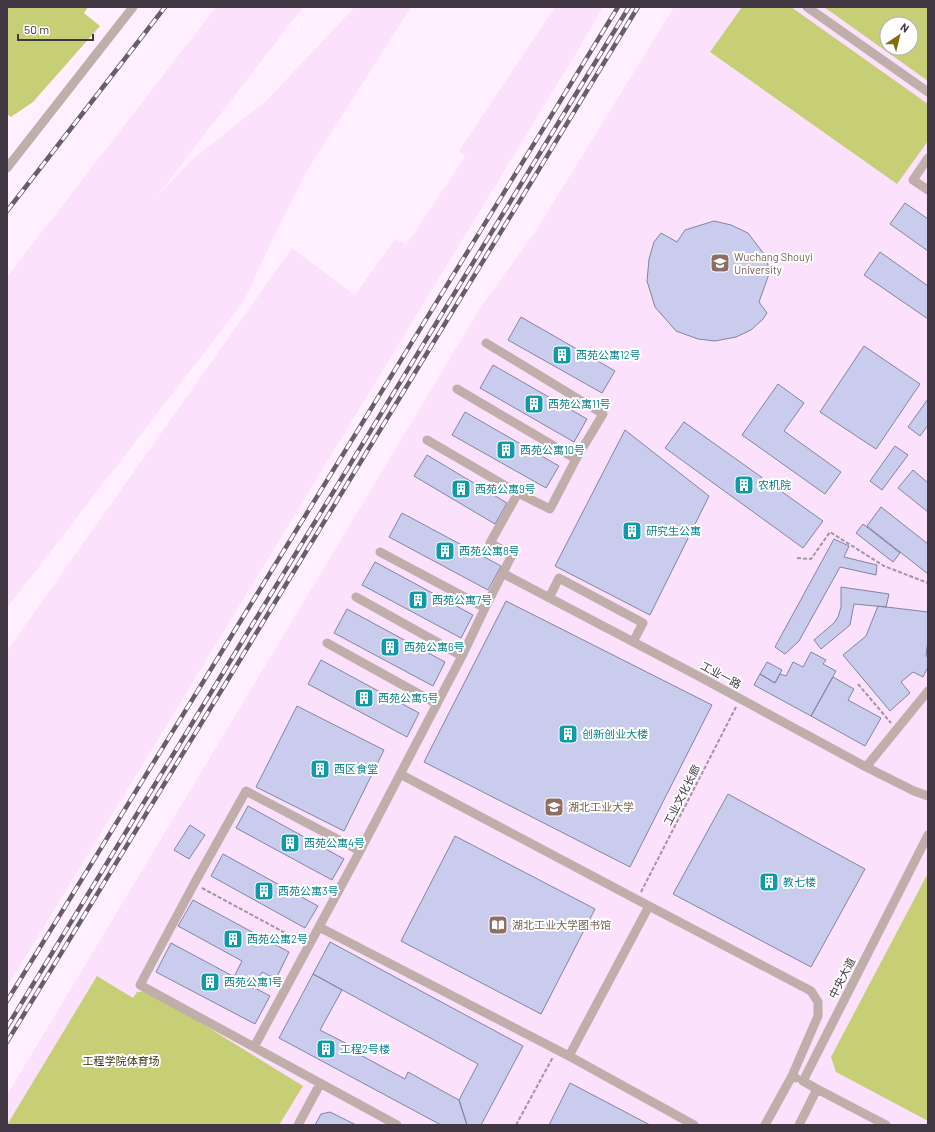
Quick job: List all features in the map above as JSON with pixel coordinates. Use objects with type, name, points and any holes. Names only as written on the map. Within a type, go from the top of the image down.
[{"type":"street","points":[[7,168],[133,7]]},
{"type":"street","points":[[807,7],[928,92]]},
{"type":"street","points":[[928,158],[913,180],[928,190]]},
{"type":"street","points":[[427,440],[518,493],[550,509],[576,459],[603,414],[486,343]]},
{"type":"street","points":[[457,389],[576,459]]},
{"type":"street","points":[[254,1047],[360,851],[504,574],[512,555],[490,543],[518,493]]},
{"type":"street","points":[[380,552],[485,608]]},
{"type":"street","name":"工业一路","points":[[504,574],[866,767],[914,791],[928,796]]},
{"type":"street","points":[[549,598],[559,578],[643,623],[633,642]]},
{"type":"street","points":[[356,598],[462,656]]},
{"type":"street","points":[[327,643],[436,704]]},
{"type":"street","points":[[866,767],[928,691]]},
{"type":"street","points":[[400,774],[811,991],[818,1002],[818,1016],[792,1076],[765,1125]]},
{"type":"street","points":[[360,851],[246,791],[140,985],[396,1125]]},
{"type":"street","name":"中央大道","points":[[804,1081],[928,835]]},
{"type":"street","points":[[569,1056],[649,906]]},
{"type":"street","points":[[319,927],[569,1056],[694,1125]]},
{"type":"street","points":[[792,1076],[886,1125]]},
{"type":"street","points":[[298,1125],[320,1084]]},
{"type":"street","points":[[799,1125],[817,1089]]},
{"type":"path","points":[[797,558],[811,559],[830,532],[884,566],[928,583]]},
{"type":"path","points":[[858,684],[896,730]]},
{"type":"path","name":"工业文化长廊","points":[[637,899],[741,699]]},
{"type":"path","points":[[194,884],[309,945]]},
{"type":"path","points":[[516,1125],[557,1050]]},
{"type":"shaded area","points":[[216,7],[303,7],[157,196],[194,158],[267,100],[355,7],[411,7],[308,169],[274,236],[244,301],[7,608],[7,277]]},
{"type":"shaded area","points":[[555,7],[603,7],[7,987],[7,651],[292,248],[355,295],[395,239],[406,245],[465,157],[459,151]]},
{"type":"shaded area","name":"湖北工业大学","points":[[674,7],[928,7],[928,1125],[7,1125],[7,1095],[482,305],[534,234]]},
{"type":"green space","points":[[7,7],[88,7],[84,13],[100,26],[33,102],[11,117],[7,114]]},
{"type":"green space","points":[[742,7],[791,7],[928,104],[928,141],[897,184],[710,52]]},
{"type":"green space","points":[[824,7],[928,7],[928,81],[893,56],[919,56],[919,16],[879,16],[879,46]]},
{"type":"green space","points":[[928,873],[928,1121],[836,1072],[831,1057]]},
{"type":"green space","name":"工程学院体育场","points":[[97,976],[133,998],[137,992],[149,991],[303,1086],[279,1125],[7,1125]]},
{"type":"building","points":[[905,203],[928,219],[928,251],[890,224]]},
{"type":"building","points":[[714,221],[731,225],[748,233],[767,258],[769,274],[759,302],[767,313],[763,319],[751,330],[736,337],[715,341],[698,339],[676,331],[655,307],[647,281],[649,259],[654,242],[661,233],[677,242],[685,230]]},
{"type":"building","points":[[880,252],[928,286],[928,319],[864,275]]},
{"type":"building","name":"西苑公寓12号","points":[[521,317],[615,371],[602,393],[508,340]]},
{"type":"building","points":[[864,346],[920,384],[876,449],[820,412]]},
{"type":"building","name":"西苑公寓11号","points":[[493,365],[587,419],[574,442],[480,388]]},
{"type":"building","points":[[778,384],[804,403],[784,431],[841,472],[825,494],[742,435]]},
{"type":"building","points":[[928,399],[928,425],[920,436],[908,427]]},
{"type":"building","name":"西苑公寓10号","points":[[465,412],[559,466],[546,488],[452,435]]},
{"type":"building","name":"农机院","points":[[684,422],[823,521],[803,548],[665,448]]},
{"type":"building","name":"研究生公寓","points":[[625,430],[709,496],[650,615],[555,566]]},
{"type":"building","points":[[895,446],[908,455],[882,490],[870,481]]},
{"type":"building","name":"西苑公寓9号","points":[[427,455],[507,503],[495,524],[414,476]]},
{"type":"building","points":[[913,470],[928,483],[928,512],[898,488]]},
{"type":"building","points":[[881,507],[928,544],[928,574],[867,526]]},
{"type":"building","name":"西苑公寓8号","points":[[402,513],[501,566],[488,590],[389,537]]},
{"type":"building","points":[[863,524],[900,553],[893,562],[856,533]]},
{"type":"building","points":[[834,539],[849,546],[844,557],[877,565],[876,575],[840,567],[799,641],[785,654],[775,647]]},
{"type":"building","name":"西苑公寓7号","points":[[375,562],[473,615],[461,638],[362,585]]},
{"type":"building","points":[[841,587],[889,594],[886,607],[854,604],[850,625],[821,649],[814,640],[834,623],[838,617],[841,607]]},
{"type":"building","name":"创新创业大楼","points":[[506,601],[712,705],[630,867],[424,762]]},
{"type":"building","points":[[878,606],[928,612],[928,639],[926,656],[928,657],[928,667],[923,677],[913,672],[901,682],[910,693],[890,711],[843,655],[866,636]]},
{"type":"building","name":"西苑公寓6号","points":[[347,609],[445,662],[433,686],[334,633]]},
{"type":"building","points":[[811,652],[826,660],[823,664],[836,671],[811,716],[754,685],[760,674],[775,683],[780,674],[786,676],[793,662],[803,667]]},
{"type":"building","name":"西苑公寓5号","points":[[321,660],[419,713],[407,737],[308,684]]},
{"type":"building","points":[[767,662],[782,670],[775,683],[760,674]]},
{"type":"building","points":[[833,677],[854,689],[848,700],[881,718],[865,746],[811,716]]},
{"type":"building","name":"西区食堂","points":[[297,706],[384,750],[344,831],[256,787]]},
{"type":"building","name":"教七楼","points":[[728,794],[865,869],[811,967],[673,894]]},
{"type":"building","name":"西苑公寓4号","points":[[248,806],[344,859],[332,880],[236,828]]},
{"type":"building","points":[[190,825],[205,835],[189,859],[174,850]]},
{"type":"building","name":"湖北工业大学图书馆","points":[[455,836],[595,909],[541,1014],[401,941]]},
{"type":"building","name":"西苑公寓3号","points":[[223,854],[318,906],[305,928],[211,876]]},
{"type":"building","name":"西苑公寓2号","points":[[193,900],[289,952],[276,979],[262,972],[254,988],[234,977],[242,961],[178,926]]},
{"type":"building","points":[[330,942],[523,1046],[481,1125],[467,1125],[459,1100],[478,1064],[313,974]]},
{"type":"building","name":"西苑公寓1号","points":[[171,943],[270,996],[255,1024],[156,972]]},
{"type":"building","name":"工程2号楼","points":[[313,974],[342,990],[320,1030],[353,1047],[351,1050],[405,1079],[408,1072],[459,1100],[467,1125],[441,1125],[279,1038]]},
{"type":"building","points":[[570,1083],[650,1125],[549,1125]]},
{"type":"building","points":[[330,1112],[356,1125],[315,1125],[321,1114]]},
{"type":"railway","points":[[7,211],[165,7]]},
{"type":"railway","points":[[7,1001],[618,7]]},
{"type":"railway","points":[[7,1027],[629,7]]},
{"type":"railway","points":[[7,1042],[638,7]]},
{"type":"place","name":"Wuchang Shouyi University","points":[[720,263]]},
{"type":"place","name":"西苑公寓12号","points":[[562,355]]},
{"type":"place","name":"西苑公寓11号","points":[[534,404]]},
{"type":"place","name":"西苑公寓10号","points":[[506,450]]},
{"type":"place","name":"农机院","points":[[744,485]]},
{"type":"place","name":"西苑公寓9号","points":[[461,489]]},
{"type":"place","name":"研究生公寓","points":[[632,531]]},
{"type":"place","name":"西苑公寓8号","points":[[445,551]]},
{"type":"place","name":"西苑公寓7号","points":[[418,600]]},
{"type":"place","name":"西苑公寓6号","points":[[390,647]]},
{"type":"place","name":"西苑公寓5号","points":[[364,698]]},
{"type":"place","name":"创新创业大楼","points":[[568,734]]},
{"type":"place","name":"西区食堂","points":[[320,769]]},
{"type":"place","name":"湖北工业大学","points":[[554,807]]},
{"type":"place","name":"西苑公寓4号","points":[[290,843]]},
{"type":"place","name":"教七楼","points":[[769,882]]},
{"type":"place","name":"西苑公寓3号","points":[[264,891]]},
{"type":"place","name":"湖北工业大学图书馆","points":[[498,925]]},
{"type":"place","name":"西苑公寓2号","points":[[233,939]]},
{"type":"place","name":"西苑公寓1号","points":[[210,982]]},
{"type":"place","name":"工程2号楼","points":[[326,1049]]}]
